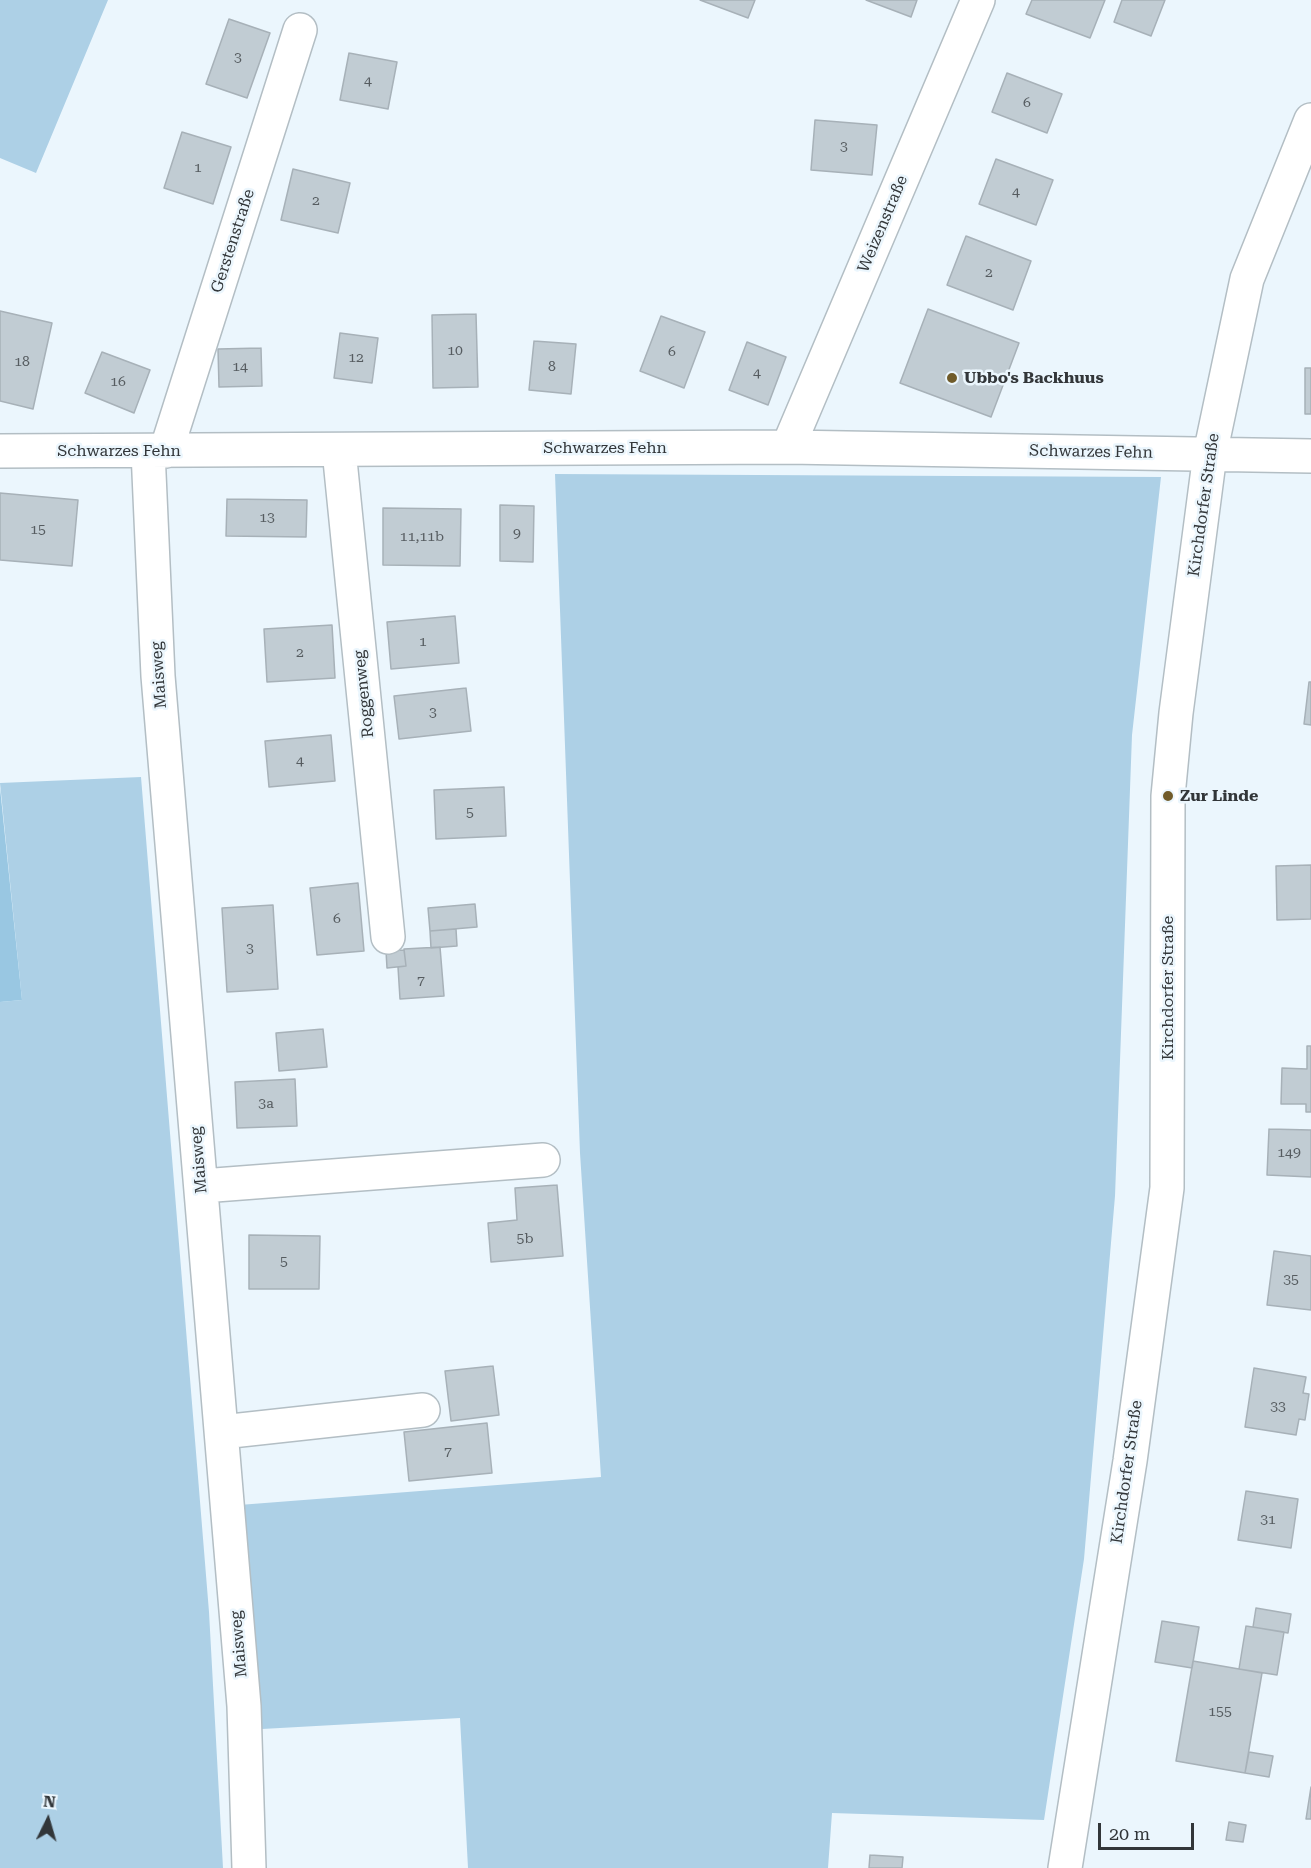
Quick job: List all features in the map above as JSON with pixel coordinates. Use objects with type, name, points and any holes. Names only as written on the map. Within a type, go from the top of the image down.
[{"type":"street","name":"Weizenstraße","points":[[788,447],[978,0]]},
{"type":"street","name":"Gerstenstraße","points":[[157,451],[300,30]]},
{"type":"street","name":"Kirchdorfer Straße","points":[[1065,1868],[1130,1461],[1167,1188],[1168,796],[1176,713],[1210,454],[1247,279],[1311,120]]},
{"type":"street","name":"Schwarzes Fehn","points":[[0,451],[788,447],[1311,456]]},
{"type":"street","name":"Roggenweg","points":[[339,450],[388,937]]},
{"type":"street","name":"Maisweg","points":[[157,451],[158,676],[244,1706],[249,1868]]},
{"type":"street","points":[[202,1186],[543,1160]]},
{"type":"street","points":[[222,1431],[423,1410]]},
{"type":"shaded area","points":[[0,0],[108,0],[36,173],[0,158]]},
{"type":"shaded area","points":[[555,474],[1161,477],[1132,735],[1115,1196],[1084,1559],[1044,1820],[832,1813],[828,1868],[468,1868],[460,1718],[262,1729],[239,1505],[601,1477],[580,1153]]},
{"type":"shaded area","points":[[141,777],[209,1612],[223,1868],[0,1868],[0,1002],[22,1000],[0,783]]},
{"type":"shaded area","points":[[0,788],[22,1000],[0,1002]]},
{"type":"building","points":[[700,0],[755,0],[748,18]]},
{"type":"building","points":[[866,0],[917,0],[911,17]]},
{"type":"building","points":[[1032,0],[1105,0],[1090,38],[1026,14]]},
{"type":"building","points":[[1122,0],[1165,0],[1151,36],[1114,22]]},
{"type":"building","points":[[229,19],[270,33],[247,98],[206,84]]},
{"type":"building","points":[[349,53],[397,62],[388,109],[340,100]]},
{"type":"building","points":[[1007,73],[1062,94],[1047,133],[992,112]]},
{"type":"building","points":[[815,120],[877,125],[872,175],[811,170]]},
{"type":"building","points":[[182,132],[231,147],[213,204],[164,188]]},
{"type":"building","points":[[996,159],[1053,180],[1036,225],[979,204]]},
{"type":"building","points":[[293,169],[350,183],[338,233],[281,220]]},
{"type":"building","points":[[966,236],[1031,261],[1013,310],[947,285]]},
{"type":"building","points":[[928,309],[1019,343],[991,417],[900,383]]},
{"type":"building","points":[[0,311],[52,323],[33,409],[0,401]]},
{"type":"building","points":[[476,314],[478,387],[433,388],[432,315]]},
{"type":"building","points":[[661,316],[705,332],[684,388],[640,371]]},
{"type":"building","points":[[340,333],[378,338],[372,383],[334,378]]},
{"type":"building","points":[[534,341],[576,344],[571,394],[529,390]]},
{"type":"building","points":[[747,342],[786,357],[768,405],[729,390]]},
{"type":"building","points":[[261,348],[262,386],[219,387],[218,349]]},
{"type":"building","points":[[102,352],[150,370],[134,413],[85,393]]},
{"type":"building","points":[[1305,368],[1311,368],[1311,414],[1305,414]]},
{"type":"building","points":[[0,493],[78,500],[72,566],[0,560]]},
{"type":"building","points":[[227,499],[307,500],[306,537],[226,536]]},
{"type":"building","points":[[500,505],[534,506],[533,562],[500,561]]},
{"type":"building","points":[[383,508],[461,509],[460,566],[383,565]]},
{"type":"building","points":[[455,616],[459,663],[391,669],[387,622]]},
{"type":"building","points":[[332,625],[335,678],[267,682],[264,629]]},
{"type":"building","points":[[1309,682],[1311,682],[1311,725],[1304,724]]},
{"type":"building","points":[[466,688],[471,731],[399,739],[394,696]]},
{"type":"building","points":[[331,735],[335,781],[269,787],[265,741]]},
{"type":"building","points":[[504,787],[506,836],[436,839],[434,790]]},
{"type":"building","points":[[1311,865],[1311,919],[1277,920],[1276,866]]},
{"type":"building","points":[[358,883],[364,951],[317,955],[310,888]]},
{"type":"building","points":[[475,904],[477,927],[430,931],[428,908]]},
{"type":"building","points":[[273,905],[278,989],[227,992],[222,908]]},
{"type":"building","points":[[456,929],[457,946],[431,948],[430,931]]},
{"type":"building","points":[[440,947],[444,996],[400,999],[398,967],[406,966],[404,949]]},
{"type":"building","points":[[404,950],[406,966],[387,968],[386,951]]},
{"type":"building","points":[[323,1029],[327,1067],[279,1071],[276,1033]]},
{"type":"building","points":[[1307,1046],[1311,1046],[1311,1112],[1306,1112],[1306,1104],[1281,1104],[1282,1068],[1307,1069]]},
{"type":"building","points":[[295,1079],[297,1126],[237,1128],[235,1082]]},
{"type":"building","points":[[1269,1129],[1311,1130],[1311,1177],[1267,1175]]},
{"type":"building","points":[[557,1185],[563,1256],[491,1262],[488,1223],[517,1220],[515,1188]]},
{"type":"building","points":[[249,1235],[320,1236],[319,1289],[249,1289]]},
{"type":"building","points":[[1274,1251],[1311,1256],[1311,1310],[1267,1305]]},
{"type":"building","points":[[493,1366],[499,1415],[451,1421],[445,1371]]},
{"type":"building","points":[[1254,1368],[1306,1377],[1303,1393],[1309,1394],[1305,1420],[1299,1419],[1296,1435],[1245,1427]]},
{"type":"building","points":[[487,1423],[492,1473],[409,1481],[404,1432]]},
{"type":"building","points":[[1246,1491],[1298,1499],[1291,1548],[1238,1540]]},
{"type":"building","points":[[1256,1608],[1291,1614],[1288,1633],[1253,1627]]},
{"type":"building","points":[[1162,1621],[1199,1627],[1192,1668],[1155,1662]]},
{"type":"building","points":[[1246,1626],[1284,1632],[1277,1675],[1239,1669]]},
{"type":"building","points":[[1193,1661],[1262,1673],[1245,1773],[1176,1761]]},
{"type":"building","points":[[1249,1752],[1273,1756],[1269,1777],[1245,1773]]},
{"type":"building","points":[[1311,1787],[1311,1819],[1306,1819]]},
{"type":"building","points":[[1229,1822],[1246,1825],[1243,1842],[1226,1840]]},
{"type":"building","points":[[870,1855],[903,1857],[902,1868],[869,1868]]},
{"type":"place","name":"Ubbo's Backhuus","points":[[952,378]]},
{"type":"place","name":"Zur Linde","points":[[1168,796]]}]
